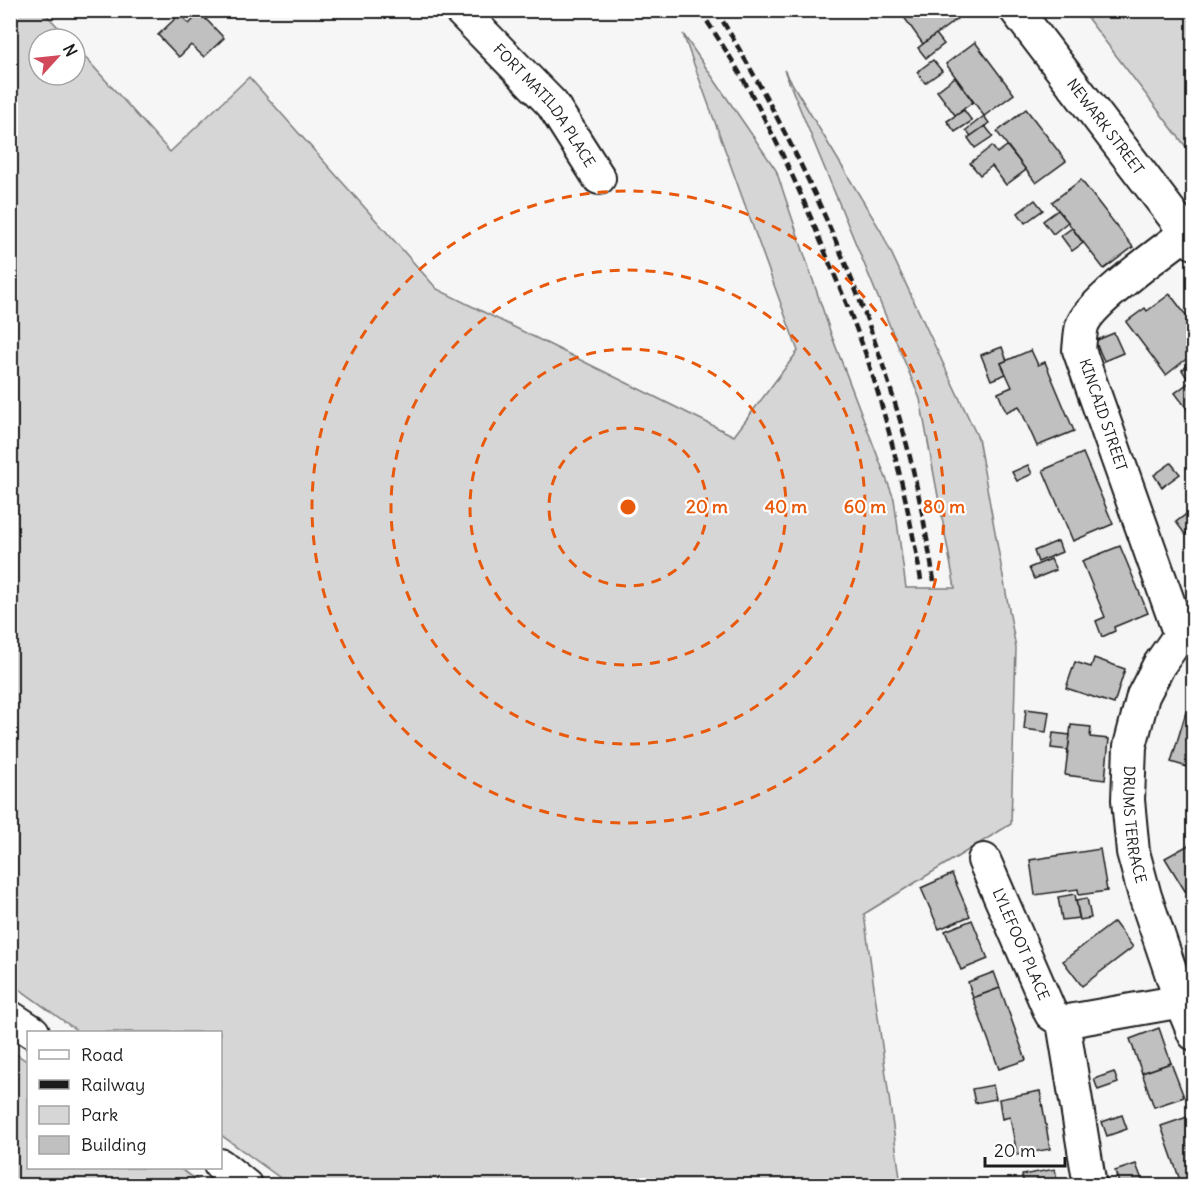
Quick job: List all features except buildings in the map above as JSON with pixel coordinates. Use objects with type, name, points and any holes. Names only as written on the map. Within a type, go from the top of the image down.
[{"type":"street","name":"FORT MATILDA PLACE","points":[[460,10],[552,104],[599,178]]},
{"type":"street","name":"NEWARK STREET","points":[[1016,10],[1190,238]]},
{"type":"street","name":"KINCAID STREET","points":[[1187,630],[1079,350],[1083,325],[1107,295],[1190,238]]},
{"type":"street","name":"DRUMS TERRACE","points":[[1187,630],[1160,665],[1143,696],[1130,746],[1128,800],[1133,852],[1145,896],[1187,1000],[1194,1034]]},
{"type":"street","name":"LYLEFOOT PLACE","points":[[984,860],[1052,1014],[1063,1022]]},
{"type":"street","points":[[1090,1185],[1063,1022],[1187,1000]]},
{"type":"street","points":[[10,1017],[31,1031]]},
{"type":"street","points":[[222,1167],[246,1185]]},
{"type":"green space","points":[[11,10],[43,11],[58,27],[27,27],[27,87],[87,87],[87,59],[170,152],[249,77],[437,289],[734,436],[798,351],[683,34],[776,170],[831,334],[894,499],[906,588],[955,588],[920,399],[784,70],[881,231],[978,438],[1016,648],[1011,824],[864,914],[901,1185],[290,1185],[222,1136],[222,1031],[78,1031],[11,983]]},
{"type":"green space","points":[[1082,11],[1193,11],[1193,156]]},
{"type":"green space","points":[[10,1050],[27,1061],[27,1169],[181,1169],[205,1185],[11,1185]]},
{"type":"railway","points":[[700,10],[752,94],[775,140],[855,325],[893,446],[921,580]]},
{"type":"railway","points":[[716,10],[800,163],[825,216],[868,323],[909,452],[934,581]]}]
